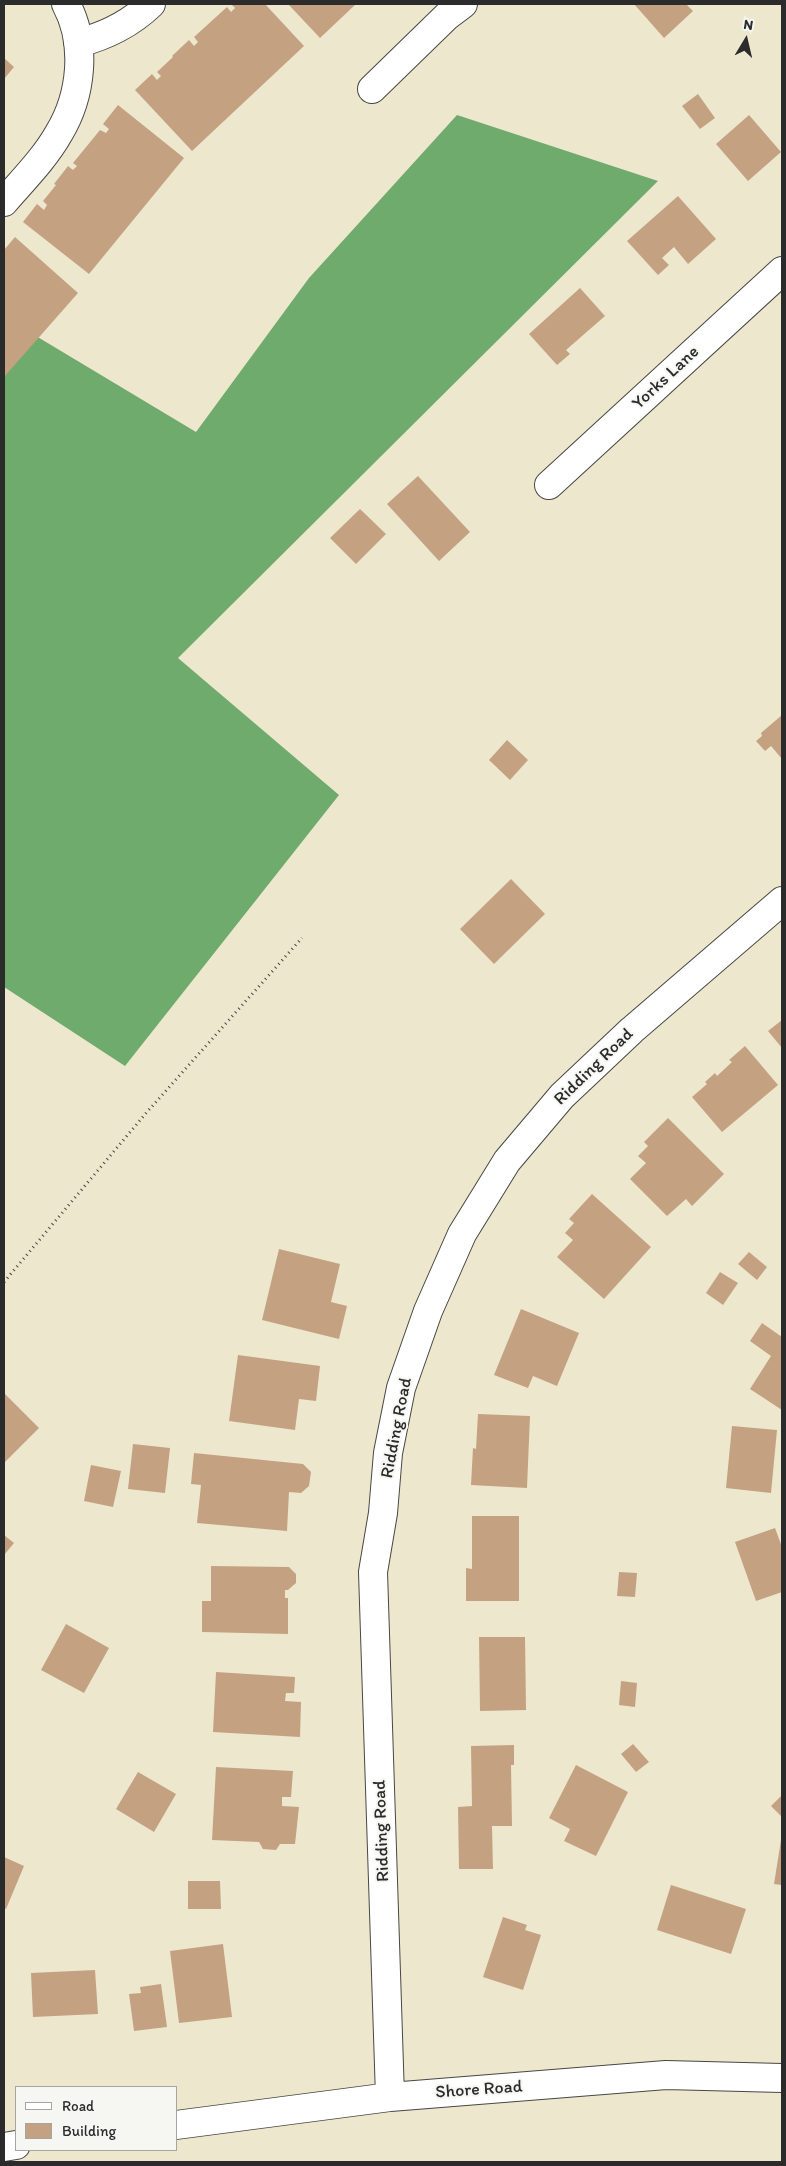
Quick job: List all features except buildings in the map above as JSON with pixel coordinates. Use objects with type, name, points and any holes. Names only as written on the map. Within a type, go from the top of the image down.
[{"type":"street","points":[[4,202],[59,134],[70,111],[77,86],[79,59],[73,17],[66,4]]},
{"type":"street","points":[[78,43],[114,30],[130,21],[151,4]]},
{"type":"street","points":[[372,88],[446,16],[463,4]]},
{"type":"street","name":"Yorks Lane","points":[[549,485],[782,271]]},
{"type":"street","name":"Ridding Road","points":[[390,2097],[373,1572],[383,1513],[388,1453],[402,1388],[428,1311],[462,1234],[507,1161],[562,1096],[618,1043],[782,901]]},
{"type":"street","name":"Shore Road","points":[[178,2125],[390,2097],[666,2075],[782,2078]]},
{"type":"path","points":[[4,1282],[147,1112],[302,938]]},
{"type":"green space","points":[[457,115],[658,181],[178,658],[339,795],[125,1066],[4,987],[4,342],[21,327],[196,432],[309,278]]}]
